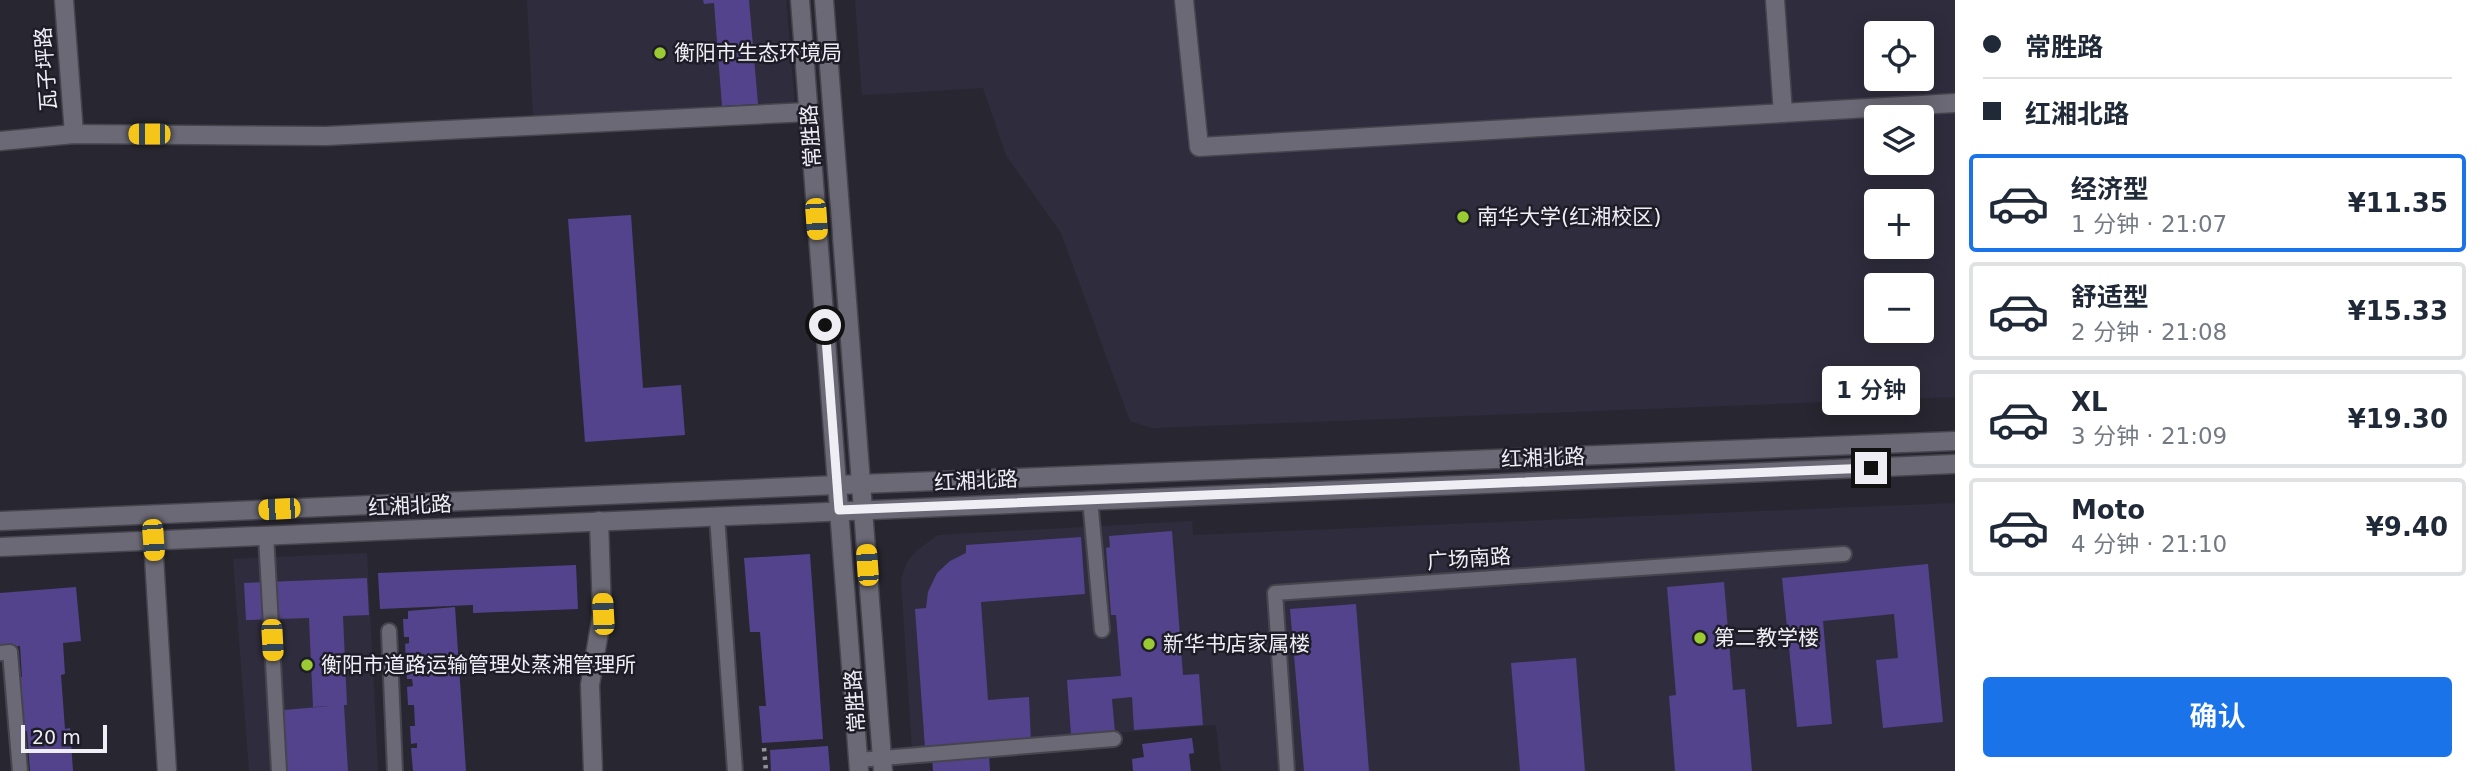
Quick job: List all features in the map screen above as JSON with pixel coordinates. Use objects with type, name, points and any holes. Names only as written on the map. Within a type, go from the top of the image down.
[{"type":"street","name":"瓦子坪路","points":[[64,0],[74,134]]},
{"type":"street","name":"常胜路","points":[[800,0],[858,765]]},
{"type":"street","name":"常胜路","points":[[824,0],[883,765]]},
{"type":"street","points":[[1184,0],[1199,147],[1955,103]]},
{"type":"street","points":[[1775,0],[1783,113]]},
{"type":"street","points":[[0,141],[74,134],[326,136],[808,112]]},
{"type":"street","name":"红湘北路","points":[[0,521],[1955,441]]},
{"type":"street","name":"红湘北路","points":[[0,547],[1955,464]]},
{"type":"street","points":[[593,771],[590,685],[603,614],[599,521]]},
{"type":"street","points":[[153,540],[167,771]]},
{"type":"lane","points":[[1090,499],[1102,630]]},
{"type":"lane","points":[[717,516],[735,771]]},
{"type":"lane","points":[[266,535],[279,771]]},
{"type":"lane","name":"广场南路","points":[[1287,771],[1275,593],[1844,554]]},
{"type":"lane","points":[[389,631],[395,771]]},
{"type":"lane","points":[[0,653],[10,652],[20,771]]},
{"type":"lane","points":[[858,765],[883,765],[1114,739]]},
{"type":"path","points":[[764,747],[766,771]]},
{"type":"shaded area","name":"衡阳市生态环境局","points":[[527,0],[786,0],[795,106],[533,116]]},
{"type":"shaded area","name":"南华大学(红湘校区)","points":[[855,0],[1955,0],[1955,397],[1152,428],[1130,421],[1061,233],[1006,155],[983,88],[862,95]]},
{"type":"shaded area","points":[[1955,503],[1955,771],[1221,771],[1216,725],[912,749],[901,579],[907,562],[916,551],[938,535],[1192,521],[1193,535]]},
{"type":"shaded area","name":"衡阳市道路运输管理处蒸湘管理所","points":[[367,553],[378,771],[249,771],[233,559]]},
{"type":"building","points":[[703,0],[749,0],[758,104],[722,106],[714,3],[704,4]]},
{"type":"building","points":[[631,215],[643,388],[681,385],[685,435],[585,442],[568,219]]},
{"type":"building","name":"新华书店家属楼","points":[[1172,531],[1183,675],[1199,674],[1203,725],[1134,730],[1132,697],[1112,699],[1115,732],[1071,735],[1067,680],[1121,676],[1116,615],[1111,615],[1106,548],[1110,547],[1109,536]]},
{"type":"building","points":[[1081,537],[1085,594],[981,602],[988,700],[1029,697],[1031,741],[925,748],[915,609],[926,608],[928,592],[937,573],[950,561],[966,553],[966,545]]},
{"type":"building","points":[[810,554],[823,739],[762,743],[759,706],[766,706],[760,632],[750,632],[744,558]]},
{"type":"building","points":[[1928,564],[1943,722],[1883,728],[1876,660],[1898,658],[1894,614],[1823,621],[1832,724],[1797,727],[1782,578]]},
{"type":"building","points":[[576,565],[578,609],[473,613],[473,605],[380,609],[378,573]]},
{"type":"building","name":"衡阳市道路运输管理处蒸湘管理所","points":[[367,578],[369,615],[343,616],[348,771],[287,771],[284,710],[330,706],[313,707],[309,618],[246,620],[244,583]]},
{"type":"building","name":"第二教学楼","points":[[1724,582],[1733,690],[1745,689],[1752,771],[1675,771],[1669,696],[1676,695],[1667,587]]},
{"type":"building","points":[[76,587],[81,641],[63,643],[65,674],[61,675],[65,729],[70,728],[73,771],[30,771],[18,677],[22,677],[20,646],[0,648],[0,593]]},
{"type":"building","points":[[1356,604],[1369,771],[1304,771],[1290,609]]},
{"type":"building","points":[[455,607],[466,771],[413,771],[411,748],[417,748],[417,743],[411,744],[410,726],[415,726],[414,705],[408,705],[407,687],[413,686],[412,679],[407,679],[405,644],[409,643],[409,637],[404,637],[403,619],[408,619],[408,611]]},
{"type":"building","points":[[1576,658],[1585,771],[1520,771],[1511,663]]},
{"type":"building","points":[[1192,738],[1194,753],[1189,754],[1191,771],[1133,771],[1132,759],[1144,757],[1142,744]]},
{"type":"building","points":[[828,746],[830,771],[771,771],[770,750]]},
{"type":"building","points":[[989,754],[990,771],[933,771],[932,758]]},
{"type":"place","name":"衡阳市生态环境局","points":[[660,53]]},
{"type":"place","name":"南华大学(红湘校区)","points":[[1463,217]]},
{"type":"place","name":"第二教学楼","points":[[1700,638]]},
{"type":"place","name":"新华书店家属楼","points":[[1149,644]]},
{"type":"place","name":"衡阳市道路运输管理处蒸湘管理所","points":[[307,665]]},
{"type":"route","points":[[825,325],[839,510],[1871,468]]}]
